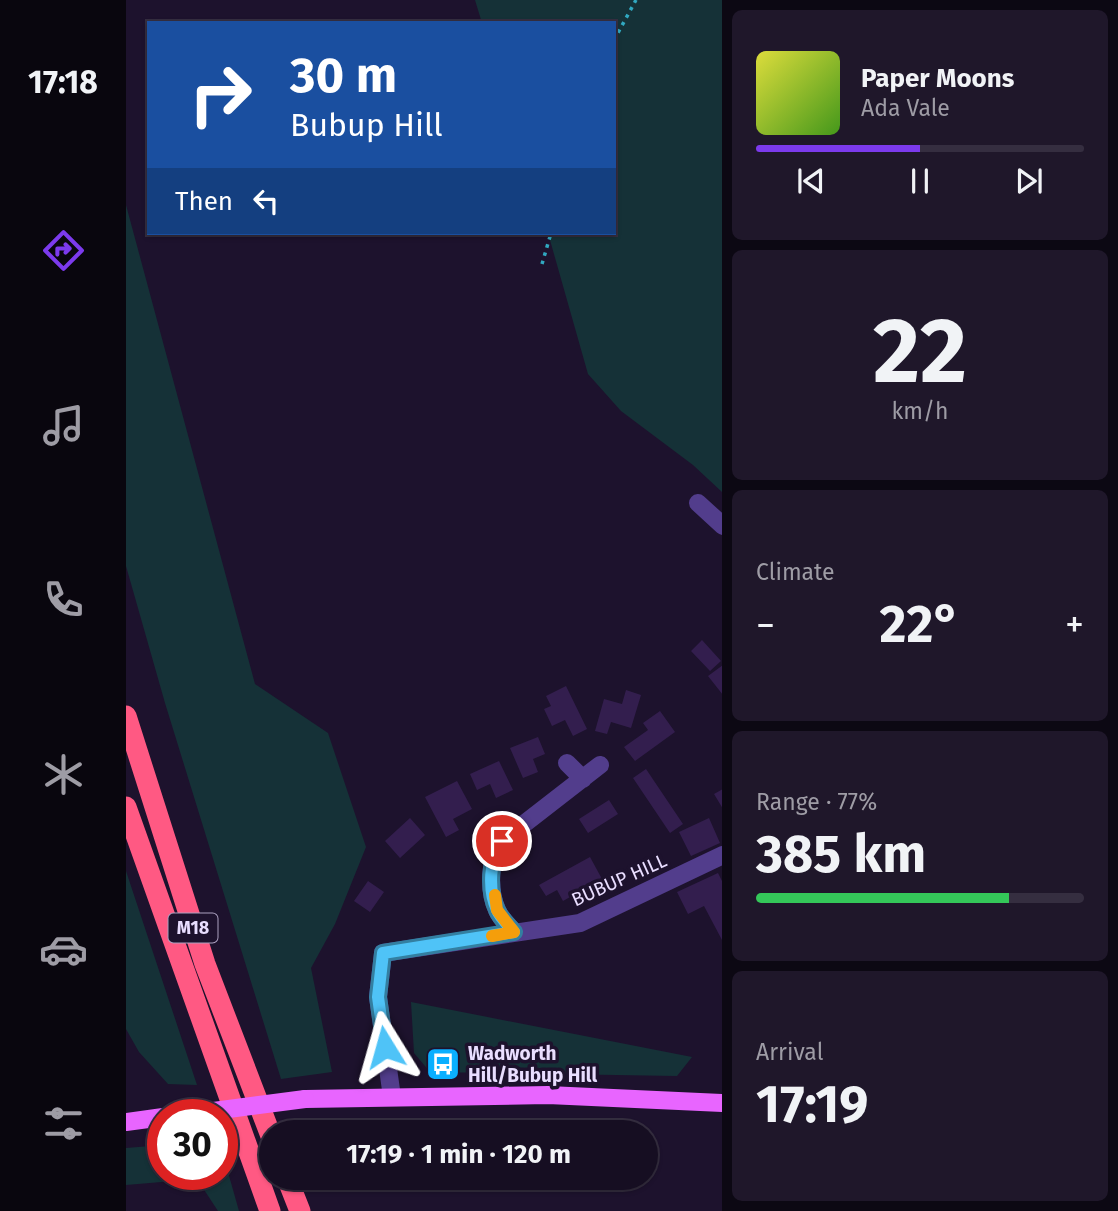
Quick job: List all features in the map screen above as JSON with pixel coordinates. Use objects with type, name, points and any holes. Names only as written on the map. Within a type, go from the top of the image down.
[{"type":"highway","name":"M18","points":[[126,716],[205,964],[265,1120]]},
{"type":"highway","name":"M18","points":[[126,807],[270,1210]]},
{"type":"highway","points":[[292,1190],[300,1211]]},
{"type":"main road","points":[[238,1108],[305,1099],[548,1094],[722,1103]]},
{"type":"main road","points":[[126,1122],[147,1119]]},
{"type":"street","points":[[698,503],[722,525]]},
{"type":"street","points":[[568,763],[583,779]]},
{"type":"street","points":[[514,932],[497,910],[491,871],[495,850],[516,829],[600,765]]},
{"type":"street","name":"BUBUP HILL","points":[[392,1097],[378,997],[383,953],[580,923],[722,858]]},
{"type":"path","points":[[616,36],[636,0]]},
{"type":"path","points":[[542,264],[550,235]]},
{"type":"green space","points":[[475,0],[722,0],[722,492],[693,465],[621,411],[588,374],[549,235],[616,235],[616,21],[481,21]]},
{"type":"green space","points":[[126,205],[255,684],[328,733],[366,847],[335,924],[311,968],[332,1072],[281,1079],[165,703],[126,566]]},
{"type":"green space","points":[[126,871],[197,1085],[168,1084],[139,1052],[126,1029]]},
{"type":"green space","points":[[411,1002],[692,1057],[677,1076],[430,1072],[414,1053]]},
{"type":"green space","points":[[147,1146],[147,1183],[126,1185],[126,1148]]},
{"type":"green space","points":[[204,1190],[233,1190],[239,1211],[218,1211]]},
{"type":"building","points":[[702,640],[721,661],[710,671],[691,651]]},
{"type":"building","points":[[722,666],[722,694],[708,676]]},
{"type":"building","points":[[566,686],[587,729],[573,736],[565,720],[552,726],[544,709],[551,706],[546,696]]},
{"type":"building","points":[[626,690],[641,695],[631,728],[611,722],[607,734],[595,731],[604,699],[622,704]]},
{"type":"building","points":[[660,711],[675,732],[635,761],[624,747],[648,730],[643,723]]},
{"type":"building","points":[[538,737],[545,754],[533,759],[538,772],[523,778],[510,748]]},
{"type":"building","points":[[499,761],[513,790],[496,798],[490,784],[477,790],[470,774]]},
{"type":"building","points":[[646,769],[683,824],[670,833],[633,778]]},
{"type":"building","points":[[457,781],[472,809],[453,819],[459,830],[446,837],[425,797]]},
{"type":"building","points":[[722,790],[722,807],[714,794]]},
{"type":"building","points":[[609,800],[618,814],[588,833],[579,819]]},
{"type":"building","points":[[410,818],[425,835],[400,858],[385,841]]},
{"type":"building","points":[[709,818],[720,843],[691,856],[679,832]]},
{"type":"building","points":[[590,857],[602,879],[563,901],[557,890],[546,896],[539,885]]},
{"type":"building","points":[[718,873],[722,881],[722,940],[704,906],[688,914],[677,892]]},
{"type":"building","points":[[368,881],[384,892],[370,912],[354,901]]},
{"type":"slow traffic","points":[[492,936],[514,932],[497,910],[495,895]]},
{"type":"place","name":"Wadworth Hill/Bubup Hill","points":[[443,1064]]},
{"type":"route","points":[[385,1047],[378,997],[383,953],[514,932],[497,910],[491,871],[495,850],[502,841]]}]
